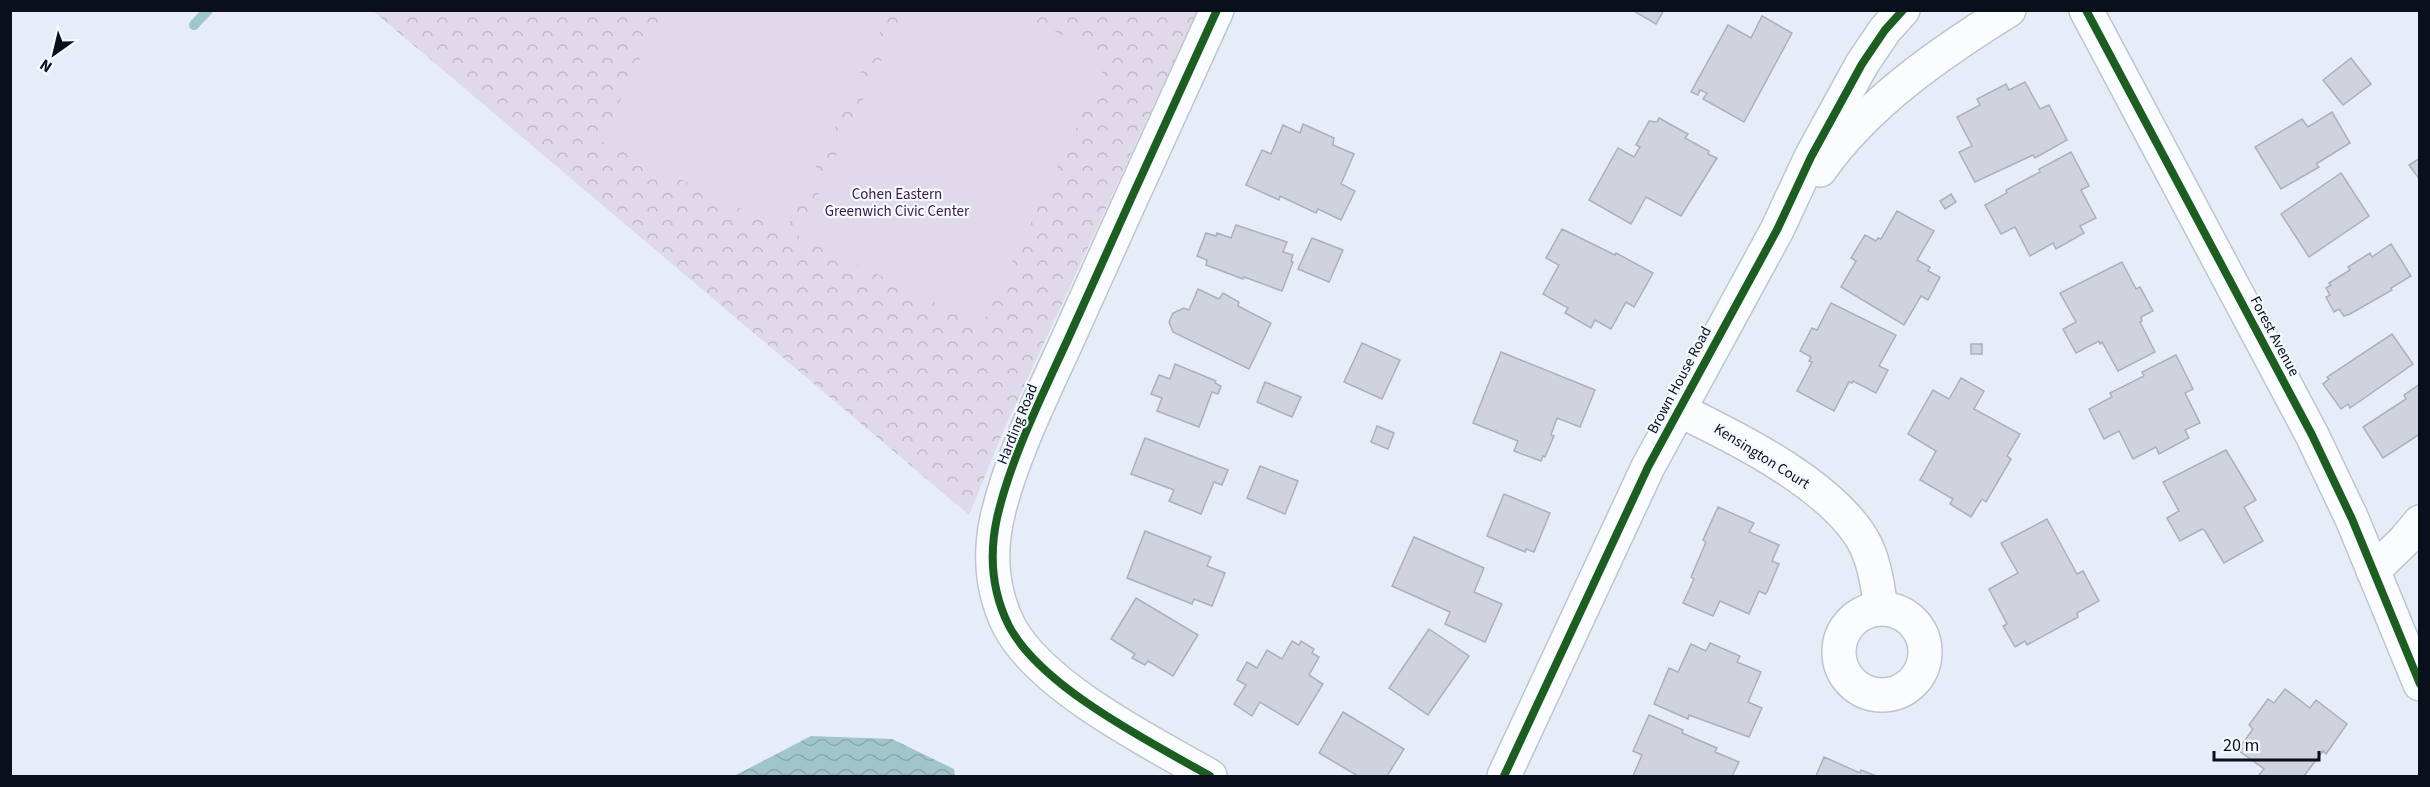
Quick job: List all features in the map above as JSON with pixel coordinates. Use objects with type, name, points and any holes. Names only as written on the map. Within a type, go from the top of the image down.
[{"type":"street","name":"Harding Road","points":[[1210,777],[1084,700],[1035,660],[1016,638],[1001,608],[994,581],[992,550],[997,517],[1006,487],[1039,403],[1217,10]]},
{"type":"street","name":"Brown House Road","points":[[1504,777],[1617,532],[1679,410],[1777,230],[1811,157],[1862,64],[1903,10]]},
{"type":"street","name":"Brown House Road","points":[[1777,230],[1825,163],[1868,114],[1921,71],[2009,10]]},
{"type":"street","name":"Forest Avenue","points":[[2086,10],[2312,435],[2352,519],[2420,684]]},
{"type":"street","name":"Kensington Court","points":[[1679,410],[1746,444],[1820,493],[1847,520],[1866,545],[1876,576],[1881,608]]},
{"type":"street","points":[[2373,571],[2404,542],[2420,522]]},
{"type":"green space","name":"Cohen Eastern Greenwich Civic Center","points":[[373,11],[1197,11],[1002,434],[969,515]]},
{"type":"green space","points":[[663,11],[890,11],[786,230],[601,141]]},
{"type":"green space","points":[[905,11],[1011,11],[1110,57],[982,325],[798,236]]},
{"type":"water","points":[[811,736],[892,739],[954,769],[955,776],[734,776]]},
{"type":"building","points":[[1632,10],[1664,10],[1656,24]]},
{"type":"building","points":[[1762,16],[1792,33],[1744,122],[1703,99],[1707,93],[1700,90],[1698,95],[1691,92],[1728,25],[1751,38]]},
{"type":"building","points":[[2351,58],[2371,84],[2343,105],[2323,80]]},
{"type":"building","points":[[2025,82],[2040,109],[2049,105],[2067,140],[2035,158],[2033,155],[1975,182],[1959,152],[1972,146],[1957,117],[1980,105],[1977,99],[2006,84],[2009,90]]},
{"type":"building","points":[[2332,112],[2350,143],[2316,164],[2319,167],[2281,189],[2255,147],[2302,119],[2308,127]]},
{"type":"building","points":[[1659,118],[1688,134],[1685,138],[1717,158],[1681,216],[1646,197],[1631,224],[1589,200],[1618,148],[1634,157],[1640,147],[1636,145],[1649,121],[1657,122]]},
{"type":"building","points":[[1303,124],[1334,138],[1333,145],[1354,154],[1341,184],[1355,191],[1341,220],[1318,209],[1316,213],[1280,196],[1279,200],[1246,185],[1262,150],[1271,154],[1283,125],[1300,133]]},
{"type":"building","points":[[2071,152],[2089,186],[2081,190],[2096,218],[2080,226],[2084,233],[2056,249],[2053,243],[2030,256],[2015,227],[2001,234],[1985,205],[2007,193],[2006,190],[2040,172],[2039,169]]},
{"type":"building","points":[[2420,158],[2420,180],[2409,165]]},
{"type":"building","points":[[2341,173],[2369,216],[2309,257],[2281,214]]},
{"type":"building","points":[[1951,194],[1956,202],[1945,209],[1940,201]]},
{"type":"building","points":[[1897,211],[1934,231],[1917,260],[1930,267],[1928,271],[1940,277],[1928,300],[1921,296],[1904,325],[1841,287],[1856,261],[1851,258],[1865,235],[1876,241],[1878,238],[1881,239]]},
{"type":"building","points":[[1236,225],[1287,242],[1283,252],[1293,255],[1291,261],[1293,262],[1282,291],[1206,265],[1207,260],[1197,256],[1206,233],[1216,236],[1217,233],[1231,238]]},
{"type":"building","points":[[1562,229],[1615,255],[1616,253],[1653,273],[1634,307],[1626,302],[1611,329],[1595,320],[1591,328],[1565,313],[1568,308],[1543,294],[1559,265],[1546,258]]},
{"type":"building","points":[[1312,238],[1343,250],[1329,282],[1298,269]]},
{"type":"building","points":[[2391,244],[2411,276],[2391,288],[2392,290],[2350,314],[2344,316],[2339,309],[2334,312],[2326,297],[2330,295],[2326,288],[2331,285],[2329,283],[2350,270],[2348,267],[2370,253],[2372,257]]},
{"type":"building","points":[[2122,262],[2136,289],[2140,287],[2153,311],[2141,317],[2140,322],[2155,352],[2118,371],[2102,342],[2100,344],[2099,341],[2076,353],[2063,329],[2076,322],[2060,293]]},
{"type":"building","points":[[1198,289],[1219,299],[1223,293],[1239,302],[1238,306],[1271,323],[1249,369],[1173,332],[1169,322],[1173,313],[1184,308],[1189,310]]},
{"type":"building","points":[[1831,303],[1896,335],[1879,366],[1888,370],[1876,393],[1853,381],[1849,382],[1834,411],[1797,391],[1812,362],[1809,361],[1811,357],[1800,351],[1812,328],[1817,330]]},
{"type":"building","points":[[2392,334],[2413,364],[2350,408],[2348,404],[2341,409],[2323,384],[2329,379],[2327,377]]},
{"type":"building","points":[[1362,343],[1400,360],[1382,399],[1344,382]]},
{"type":"building","points":[[1971,344],[1982,344],[1982,354],[1971,354]]},
{"type":"building","points":[[1501,352],[1595,390],[1580,427],[1557,418],[1551,435],[1554,436],[1541,461],[1514,451],[1518,441],[1473,423]]},
{"type":"building","points":[[2176,355],[2193,389],[2185,393],[2200,423],[2185,430],[2189,438],[2159,454],[2156,447],[2133,459],[2119,431],[2104,439],[2089,409],[2112,397],[2110,393],[2144,376],[2142,372]]},
{"type":"building","points":[[1175,364],[1216,381],[1215,383],[1221,386],[1218,394],[1212,392],[1199,427],[1157,411],[1162,398],[1151,394],[1159,375],[1170,379]]},
{"type":"building","points":[[1961,378],[1984,391],[1974,409],[2020,434],[2007,456],[2011,459],[1986,502],[1982,499],[1971,517],[1950,504],[1953,499],[1920,480],[1936,451],[1908,434],[1933,390],[1949,399]]},
{"type":"building","points":[[1265,382],[1301,397],[1292,417],[1257,402]]},
{"type":"building","points":[[2420,384],[2420,434],[2383,458],[2363,427],[2406,399],[2404,395]]},
{"type":"building","points":[[1377,426],[1394,433],[1388,449],[1371,442]]},
{"type":"building","points":[[1145,438],[1228,470],[1222,485],[1214,482],[1201,514],[1169,501],[1174,490],[1131,474]]},
{"type":"building","points":[[2226,450],[2256,500],[2244,507],[2263,541],[2224,563],[2202,529],[2180,541],[2167,518],[2179,511],[2163,482]]},
{"type":"building","points":[[1260,466],[1298,481],[1285,514],[1247,498]]},
{"type":"building","points":[[1504,494],[1550,513],[1534,552],[1526,549],[1525,552],[1487,536]]},
{"type":"building","points":[[1718,507],[1754,523],[1749,532],[1779,545],[1772,561],[1779,564],[1767,592],[1765,594],[1759,591],[1749,614],[1720,601],[1713,616],[1683,603],[1694,579],[1691,577],[1706,542],[1703,540]]},
{"type":"building","points":[[2047,519],[2077,574],[2083,571],[2099,601],[2077,613],[2078,617],[2027,645],[2025,641],[2015,647],[2003,626],[2007,624],[1989,589],[2018,573],[2001,543]]},
{"type":"building","points":[[1145,531],[1211,557],[1207,566],[1225,573],[1212,606],[1194,599],[1192,604],[1127,578]]},
{"type":"building","points":[[1414,537],[1484,568],[1474,592],[1502,604],[1485,642],[1445,624],[1450,612],[1392,586]]},
{"type":"building","points":[[1136,598],[1198,635],[1173,676],[1148,661],[1145,665],[1132,658],[1135,654],[1111,639]]},
{"type":"building","points":[[1429,629],[1469,656],[1428,715],[1389,688]]},
{"type":"building","points":[[1292,641],[1299,645],[1301,641],[1314,649],[1312,653],[1319,657],[1309,675],[1323,684],[1298,725],[1260,702],[1252,716],[1234,704],[1246,685],[1237,680],[1247,662],[1257,668],[1267,650],[1282,659]]},
{"type":"building","points":[[1710,643],[1740,656],[1737,662],[1761,672],[1748,702],[1762,708],[1749,737],[1689,715],[1688,719],[1654,704],[1669,668],[1678,672],[1691,644],[1706,651]]},
{"type":"building","points":[[2285,689],[2310,708],[2316,700],[2347,724],[2326,754],[2323,751],[2304,776],[2258,776],[2264,769],[2238,750],[2253,729],[2249,725],[2268,699],[2274,703]]},
{"type":"building","points":[[1343,712],[1404,749],[1387,776],[1358,776],[1319,753]]},
{"type":"building","points":[[1649,715],[1683,730],[1682,733],[1717,748],[1715,752],[1739,762],[1732,776],[1633,776],[1642,755],[1633,751]]},
{"type":"building","points":[[1824,757],[1860,773],[1861,770],[1876,776],[1816,776]]},
{"type":"waterway","points":[[194,25],[208,10]]},
{"type":"cycle path","points":[[1210,776],[1099,711],[1045,670],[1024,649],[1009,626],[999,600],[994,573],[993,546],[1003,494],[1020,447],[1217,10]]},
{"type":"cycle path","points":[[1504,776],[1648,467],[1777,230],[1811,157],[1862,64],[1885,30],[1903,10]]},
{"type":"cycle path","points":[[2086,10],[2312,435],[2352,519],[2420,684]]}]
